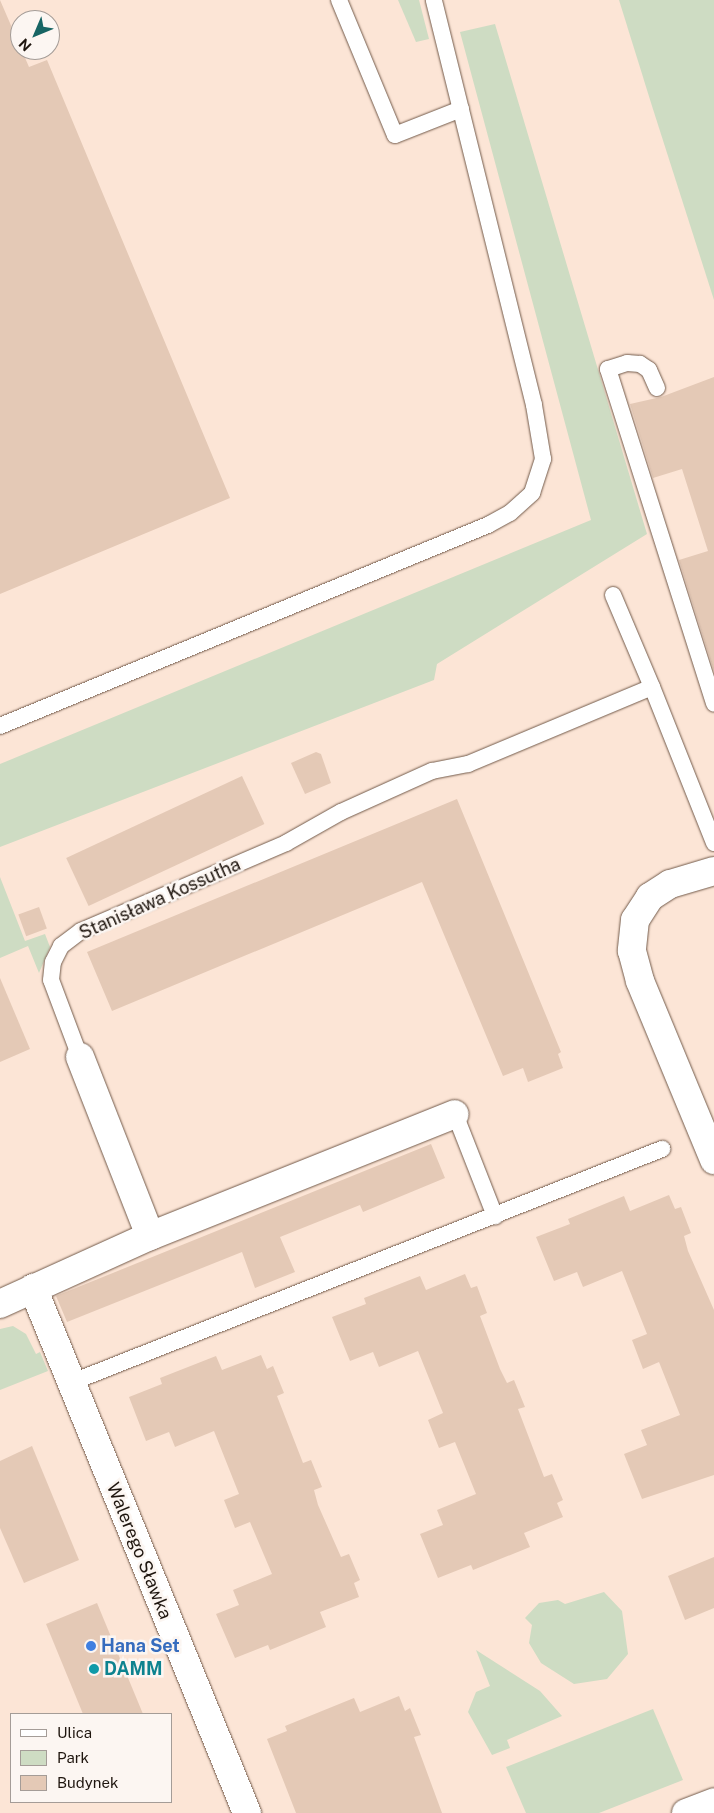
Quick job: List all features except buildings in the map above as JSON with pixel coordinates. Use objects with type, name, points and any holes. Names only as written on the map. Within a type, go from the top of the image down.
[{"type":"street","points":[[714,871],[670,884],[650,897],[635,920],[632,951],[640,981],[714,1160]]},
{"type":"street","name":"Stanisława Kossutha","points":[[80,1057],[150,1236]]},
{"type":"street","points":[[0,1304],[150,1236],[455,1114]]},
{"type":"street","name":"Walerego Sławka","points":[[33,1288],[70,1383],[247,1813]]},
{"type":"street","points":[[686,1813],[714,1802]]},
{"type":"lane","points":[[339,0],[395,135],[461,109]]},
{"type":"lane","points":[[0,726],[488,525],[510,513],[532,493],[543,459],[534,405],[434,0]]},
{"type":"lane","points":[[657,388],[649,370],[640,364],[608,369],[714,704]]},
{"type":"lane","points":[[613,595],[652,687],[714,844]]},
{"type":"lane","name":"Stanisława Kossutha","points":[[80,1057],[51,980],[53,962],[61,946],[81,931],[286,843],[341,812],[432,772],[468,764],[652,687]]},
{"type":"lane","points":[[455,1114],[495,1216]]},
{"type":"lane","points":[[70,1383],[662,1149]]},
{"type":"green space","points":[[398,0],[419,0],[429,39],[416,42]]},
{"type":"green space","points":[[619,0],[714,0],[714,300],[652,106]]},
{"type":"green space","points":[[495,24],[647,534],[437,664],[434,680],[0,847],[0,764],[591,520],[460,32]]},
{"type":"green space","points":[[0,877],[25,941],[45,934],[50,947],[39,973],[28,946],[0,958]]},
{"type":"green space","points":[[13,1326],[26,1334],[36,1354],[40,1352],[48,1371],[0,1390],[0,1329]]},
{"type":"green space","points":[[604,1592],[622,1611],[628,1654],[607,1679],[574,1684],[541,1663],[529,1643],[532,1625],[525,1618],[539,1603],[558,1600],[565,1604]]},
{"type":"green space","points":[[476,1650],[540,1691],[562,1716],[507,1740],[510,1748],[492,1755],[468,1712],[476,1692],[490,1686]]},
{"type":"green space","points":[[653,1709],[683,1780],[599,1813],[526,1813],[506,1767]]},
{"type":"place","name":"Hana Set","points":[[91,1646]]},
{"type":"place","name":"DAMM","points":[[94,1669]]}]
